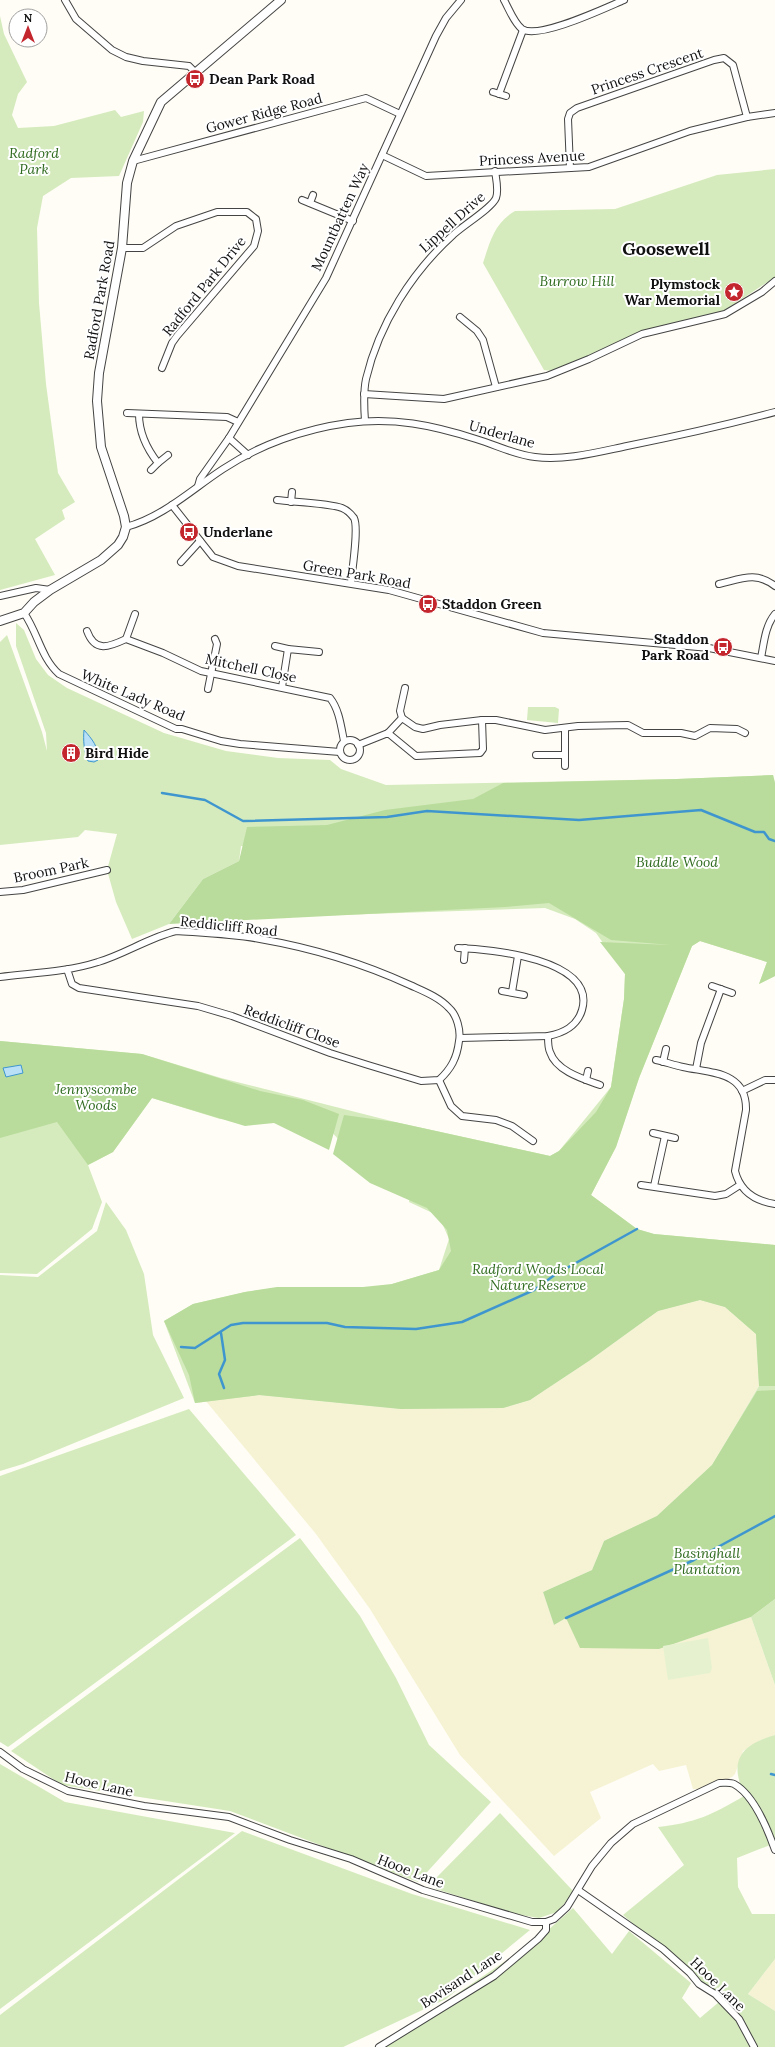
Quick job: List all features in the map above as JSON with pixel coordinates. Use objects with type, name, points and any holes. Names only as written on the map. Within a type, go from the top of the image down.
[{"type":"street","points":[[65,0],[76,19],[112,50],[126,57],[143,61],[189,66],[195,72]]},
{"type":"street","name":"Radford Park Road","points":[[126,527],[119,496],[101,447],[97,401],[100,373],[122,248],[127,183],[133,161],[161,102],[282,0]]},
{"type":"street","name":"Mountbatten Way","points":[[198,486],[200,479],[229,438],[326,278],[436,36],[446,18],[461,0]]},
{"type":"street","points":[[504,0],[516,23],[523,30],[534,32],[548,30],[624,0]]},
{"type":"street","points":[[506,96],[496,93],[523,30]]},
{"type":"street","name":"Princess Crescent","points":[[570,168],[568,119],[574,110],[714,60],[724,58],[733,65],[747,117]]},
{"type":"street","name":"Gower Ridge Road","points":[[133,161],[366,98],[400,114]]},
{"type":"street","name":"Princess Avenue","points":[[382,155],[426,176],[589,167],[690,132],[747,117],[775,113]]},
{"type":"street","name":"Lippell Drive","points":[[365,421],[364,394],[366,380],[373,354],[394,310],[428,259],[453,234],[490,207],[496,198],[498,190],[495,171]]},
{"type":"street","points":[[310,203],[314,194]]},
{"type":"street","points":[[302,200],[353,221]]},
{"type":"street","name":"Radford Park Drive","points":[[122,248],[143,248],[176,226],[217,212],[247,212],[256,219],[258,231],[254,246],[177,336],[172,343],[162,368]]},
{"type":"street","points":[[364,394],[444,399],[560,372],[642,334],[725,314],[775,281]]},
{"type":"street","points":[[460,317],[477,331],[483,340],[496,387]]},
{"type":"street","name":"Underlane","points":[[126,527],[143,522],[172,505],[225,468],[248,455],[271,444],[322,427],[365,421],[393,420],[414,422],[478,439],[518,454],[554,458],[680,436],[775,412]]},
{"type":"street","points":[[127,413],[227,417],[238,422]]},
{"type":"street","points":[[139,414],[141,433],[158,463]]},
{"type":"street","points":[[229,438],[248,455]]},
{"type":"street","points":[[151,470],[168,455]]},
{"type":"street","points":[[291,502],[292,492]]},
{"type":"street","points":[[277,500],[342,508],[350,513],[354,519],[355,530],[351,583]]},
{"type":"street","name":"Green Park Road","points":[[172,505],[213,557],[238,566],[389,590],[543,633],[709,648],[775,661]]},
{"type":"street","points":[[0,621],[24,613],[34,602],[50,590],[101,560],[118,545],[123,537],[126,527]]},
{"type":"street","points":[[181,562],[200,540]]},
{"type":"street","points":[[729,574],[730,582]]},
{"type":"street","points":[[719,584],[753,576],[760,577],[775,586]]},
{"type":"street","points":[[0,596],[36,588],[50,590]]},
{"type":"street","name":"White Lady Road","points":[[24,613],[32,625],[47,661],[59,674],[176,729],[182,729],[221,741],[240,744],[340,752],[344,758],[352,759],[359,752],[358,745]]},
{"type":"street","points":[[87,631],[90,640],[95,645],[107,647],[126,639],[135,614]]},
{"type":"street","points":[[761,658],[765,635],[770,619],[775,614]]},
{"type":"street","name":"Mitchell Close","points":[[126,639],[163,653],[201,671],[330,698],[334,703],[338,715],[344,741]]},
{"type":"street","points":[[208,689],[217,644],[215,640]]},
{"type":"street","points":[[275,646],[288,649],[319,652]]},
{"type":"street","points":[[282,687],[288,649]]},
{"type":"street","points":[[405,688],[400,711],[402,718],[415,727],[423,729],[440,725],[482,720],[496,720],[545,730],[565,729],[578,726],[628,725],[643,733],[681,733],[695,736],[710,728],[737,729],[745,733]]},
{"type":"street","points":[[340,752],[341,745],[344,741],[353,740],[358,745],[388,733],[402,718]]},
{"type":"street","points":[[388,733],[416,756],[480,753],[483,749],[482,720]]},
{"type":"street","points":[[565,729],[565,766]]},
{"type":"street","points":[[536,755],[565,755]]},
{"type":"street","name":"Broom Park","points":[[0,892],[23,890],[107,870]]},
{"type":"street","points":[[93,873],[95,881]]},
{"type":"street","name":"Reddicliff Road","points":[[0,977],[67,969],[98,962],[162,934],[176,931],[201,932],[260,939],[317,951],[359,964],[434,996],[450,1008],[458,1025],[460,1038]]},
{"type":"street","points":[[458,948],[484,949],[518,956],[565,971],[574,978],[582,991],[584,1006],[580,1016],[572,1027],[562,1033],[548,1036],[460,1038],[456,1059],[449,1071],[439,1080],[451,1106],[462,1116],[496,1120],[521,1132],[533,1141]]},
{"type":"street","points":[[464,960],[465,948]]},
{"type":"street","points":[[512,992],[518,956]]},
{"type":"street","name":"Reddicliff Close","points":[[67,969],[72,984],[79,988],[198,1006],[232,1016],[330,1053],[368,1065],[421,1081],[439,1080]]},
{"type":"street","points":[[712,986],[732,993]]},
{"type":"street","points":[[696,1069],[701,1043],[721,989]]},
{"type":"street","points":[[502,991],[524,995]]},
{"type":"street","points":[[548,1036],[550,1052],[556,1062],[570,1073],[600,1085]]},
{"type":"street","points":[[663,1062],[666,1049]]},
{"type":"street","points":[[656,1060],[696,1069],[713,1071],[726,1076],[735,1082],[742,1091],[746,1102],[746,1110],[735,1171],[740,1185],[748,1194],[775,1204]]},
{"type":"street","points":[[586,1080],[588,1071]]},
{"type":"street","points":[[742,1091],[765,1080],[775,1080]]},
{"type":"street","points":[[653,1133],[676,1138]]},
{"type":"street","points":[[654,1186],[665,1136]]},
{"type":"street","points":[[641,1185],[654,1186],[703,1196],[715,1196],[726,1194],[740,1185]]},
{"type":"street","name":"Hooe Lane","points":[[0,1752],[23,1769],[68,1791],[130,1803],[229,1817],[290,1840],[351,1859],[423,1890],[511,1917],[532,1922],[546,1922]]},
{"type":"street","points":[[546,1922],[554,1919],[567,1907],[592,1866],[611,1843],[633,1824],[716,1784],[733,1783],[741,1789],[754,1806],[768,1830],[775,1850]]},
{"type":"street","name":"Hooe Lane","points":[[578,1890],[663,1949],[690,1973],[699,1984],[715,1994],[739,2019],[754,2047]]},
{"type":"street","name":"Bovisand Lane","points":[[379,2047],[494,1976],[538,1939],[546,1930],[546,1922]]},
{"type":"shaded area","points":[[700,1300],[725,1307],[756,1334],[759,1386],[712,1465],[657,1516],[604,1541],[592,1570],[543,1592],[554,1625],[566,1618],[659,1649],[751,1617],[775,1685],[775,1735],[761,1740],[743,1751],[735,1774],[732,1777],[705,1789],[693,1789],[686,1765],[659,1771],[653,1764],[590,1792],[601,1818],[554,1856],[460,1755],[370,1609],[316,1534],[205,1400],[259,1395],[401,1409],[503,1408],[530,1400],[589,1361],[658,1311]]},
{"type":"shaded area","points":[[775,1959],[775,2011],[748,1994]]},
{"type":"green space","name":"Radford Park","points":[[0,16],[4,34],[8,42],[8,48],[11,48],[27,82],[18,94],[12,115],[18,128],[54,126],[115,110],[121,117],[144,111],[143,122],[119,176],[71,178],[43,196],[37,228],[39,303],[46,384],[58,473],[75,502],[62,510],[65,519],[35,539],[55,575],[0,590]]},
{"type":"green space","name":"Burrow Hill","points":[[775,169],[775,277],[724,311],[645,330],[570,365],[552,371],[544,370],[483,263],[497,227],[515,211],[615,209],[717,175]]},
{"type":"green space","name":"Radford Woods Local Nature Reserve","points":[[16,623],[24,630],[36,659],[48,675],[67,688],[164,733],[226,751],[278,758],[330,760],[341,769],[386,785],[677,779],[773,775],[775,783],[775,976],[759,984],[767,962],[700,941],[692,946],[639,1078],[616,1147],[591,1195],[637,1229],[654,1234],[775,1245],[775,1507],[604,1541],[657,1516],[712,1465],[759,1386],[756,1334],[725,1307],[700,1300],[658,1311],[530,1400],[503,1408],[401,1409],[259,1395],[195,1403],[164,1321],[193,1304],[245,1292],[283,1287],[326,1287],[330,1320],[392,1284],[439,1270],[449,1239],[439,1216],[409,1202],[411,1187],[341,1142],[323,1123],[220,1119],[152,1098],[113,1152],[88,1165],[102,1202],[92,1229],[37,1274],[0,1273],[0,1041],[142,1054],[221,1078],[395,1122],[550,1156],[559,1151],[611,1087],[624,999],[625,974],[596,933],[575,919],[545,908],[311,916],[257,847],[241,846],[239,861],[203,879],[169,924],[132,939],[116,902],[107,870],[117,834],[85,830],[78,837],[0,845],[0,642],[7,635],[42,732],[47,751],[46,733],[16,646]]},
{"type":"green space","points":[[528,707],[555,707],[559,709],[558,723],[527,720]]},
{"type":"green space","name":"Radford Woods Local Nature Reserve","points":[[773,775],[775,783],[775,976],[759,984],[767,962],[700,941],[692,946],[639,1078],[616,1147],[591,1195],[637,1229],[654,1234],[775,1245],[775,1386],[759,1386],[756,1334],[725,1307],[700,1300],[658,1311],[589,1361],[530,1400],[503,1408],[401,1409],[259,1395],[195,1403],[189,1375],[164,1321],[193,1304],[245,1292],[277,1287],[363,1287],[392,1284],[439,1270],[451,1251],[447,1230],[427,1208],[370,1183],[333,1154],[344,1115],[395,1122],[550,1156],[559,1151],[596,1112],[611,1087],[624,999],[625,974],[600,942],[671,945],[611,940],[549,903],[505,907],[169,924],[203,879],[239,861],[247,827],[327,825],[385,810],[473,799],[503,783]]},
{"type":"green space","name":"Jennyscombe Woods","points":[[0,1041],[142,1054],[260,1091],[303,1100],[339,1114],[329,1150],[274,1123],[245,1126],[152,1098],[113,1152],[88,1165],[57,1122],[0,1138]]},
{"type":"green space","points":[[106,1202],[126,1230],[144,1274],[153,1335],[184,1398],[23,1464],[0,1471],[0,1275],[38,1277],[97,1231]]},
{"type":"green space","name":"Basinghall Plantation","points":[[775,1390],[775,1599],[751,1617],[659,1649],[580,1648],[566,1618],[554,1625],[543,1592],[592,1570],[604,1541],[657,1516],[712,1465],[757,1391]]},
{"type":"green space","points":[[189,1409],[296,1535],[8,1747],[0,1742],[0,1476]]},
{"type":"green space","points":[[300,1538],[360,1616],[396,1678],[429,1745],[491,1802],[418,1882],[230,1811],[62,1785],[11,1751]]},
{"type":"green space","points":[[775,1599],[775,1685],[751,1617]]},
{"type":"green space","points":[[708,1638],[712,1668],[710,1673],[668,1680],[663,1646]]},
{"type":"green space","points":[[775,1735],[775,1843],[737,1858],[738,1887],[752,1914],[775,1914],[775,1959],[748,1994],[775,2011],[775,2047],[378,2047],[538,1939],[573,1908],[612,1954],[629,1931],[691,1983],[682,1998],[700,2018],[719,2002],[663,1949],[623,1915],[684,1865],[658,1827],[683,1823],[703,1817],[744,1796],[738,1775],[739,1759],[753,1744]]},
{"type":"green space","points":[[0,1764],[65,1802],[235,1833],[0,2009]]},
{"type":"green space","points":[[500,1813],[574,1892],[557,1912],[539,1918],[515,1914],[436,1889],[436,1878]]},
{"type":"green space","points":[[242,1831],[412,1894],[530,1930],[446,1999],[343,2047],[0,2047],[0,2015]]},
{"type":"water","points":[[84,730],[96,747],[98,760],[94,762],[88,761],[84,746]]},
{"type":"water","points":[[21,1065],[23,1073],[6,1077],[3,1068]]},
{"type":"waterway","points":[[162,793],[205,800],[243,821],[387,817],[427,811],[579,820],[701,810],[755,832],[764,832],[769,839],[775,841]]},
{"type":"waterway","points":[[181,1347],[195,1348],[231,1325],[243,1323],[327,1323],[345,1327],[416,1329],[462,1322],[534,1290],[556,1274],[637,1229]]},
{"type":"waterway","points":[[221,1333],[225,1360],[219,1374],[224,1388]]},
{"type":"waterway","points":[[566,1618],[694,1560],[775,1516]]},
{"type":"waterway","points":[[771,1774],[775,1775]]},
{"type":"place","name":"Dean Park Road","points":[[195,79]]},
{"type":"place","name":"Plymstock War Memorial","points":[[734,292]]},
{"type":"place","name":"Underlane","points":[[189,532]]},
{"type":"place","name":"Staddon Green","points":[[428,604]]},
{"type":"place","name":"Staddon Park Road","points":[[723,647]]},
{"type":"place","name":"Bird Hide","points":[[71,753]]},
{"type":"district","name":"Goosewell","points":[[666,248]]},
{"type":"park label","name":"Buddle Wood","points":[[677,862]]}]
